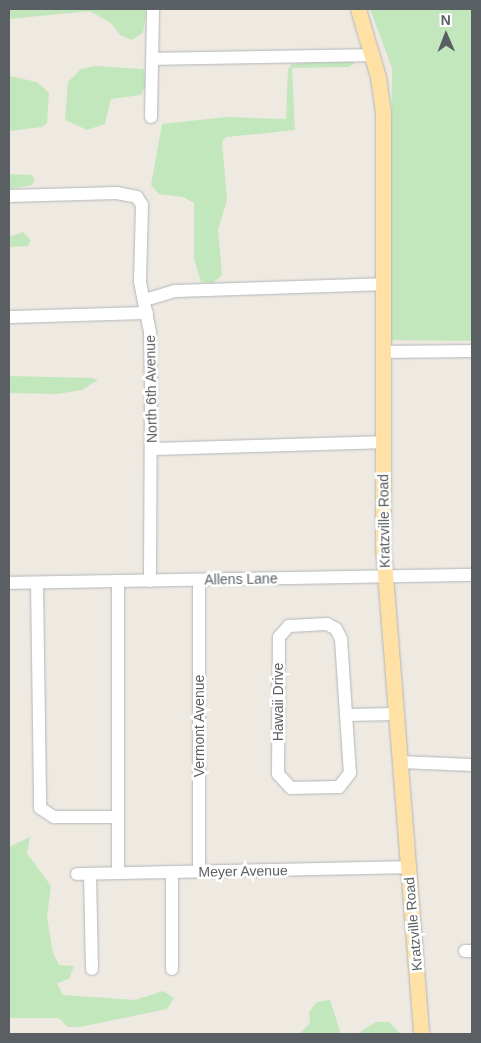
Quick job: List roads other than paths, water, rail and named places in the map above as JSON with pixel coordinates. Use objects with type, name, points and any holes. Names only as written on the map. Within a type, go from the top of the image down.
[{"type":"main road","name":"Kratzville Road","points":[[358,9],[372,55],[383,112],[382,442],[385,576],[421,1034]]},
{"type":"street","points":[[152,117],[153,9]]},
{"type":"street","points":[[154,59],[372,55]]},
{"type":"street","name":"North 6th Avenue","points":[[9,196],[117,193],[139,199],[142,211],[140,282],[148,313],[152,449],[150,581]]},
{"type":"street","points":[[145,300],[175,291],[383,284]]},
{"type":"street","points":[[9,317],[148,313]]},
{"type":"street","points":[[383,352],[472,351]]},
{"type":"street","points":[[152,449],[382,442]]},
{"type":"street","name":"Allens Lane","points":[[9,583],[472,575]]},
{"type":"street","name":"Vermont Avenue","points":[[198,580],[200,871]]},
{"type":"street","points":[[118,581],[118,872]]},
{"type":"street","points":[[37,583],[38,804],[45,814],[118,817]]},
{"type":"street","name":"Hawaii Drive","points":[[327,624],[336,629],[341,639],[347,715],[350,773],[344,783],[297,788],[281,781],[278,640],[286,627],[327,624]]},
{"type":"street","points":[[347,715],[396,714]]},
{"type":"street","points":[[400,762],[472,765]]},
{"type":"street","name":"Meyer Avenue","points":[[92,969],[84,874],[408,867]]},
{"type":"street","points":[[172,872],[172,968]]}]
